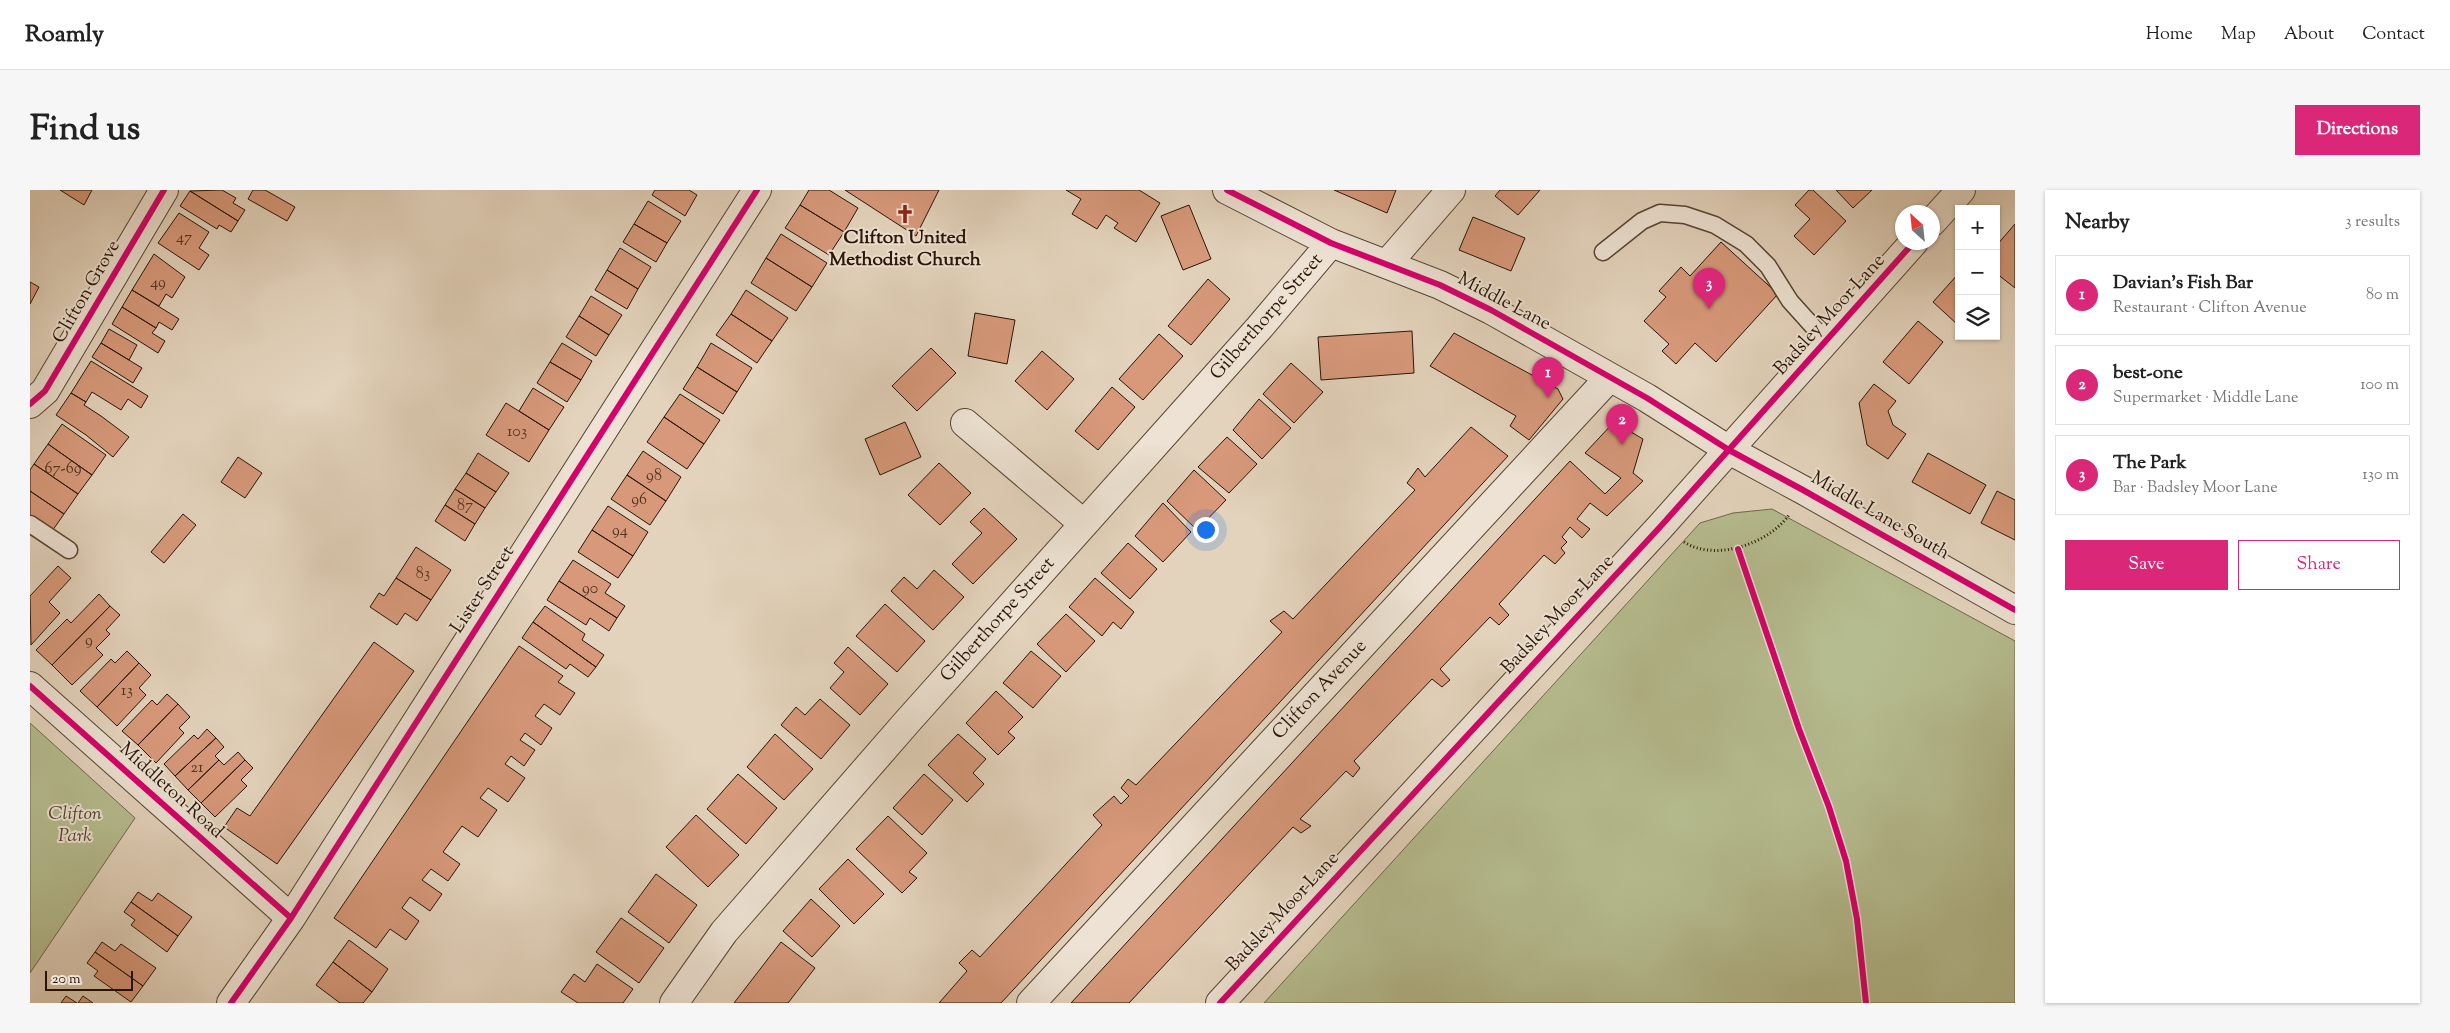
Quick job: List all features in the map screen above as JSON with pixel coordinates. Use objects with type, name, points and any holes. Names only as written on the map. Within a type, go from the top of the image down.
[{"type":"street","name":"Clifton Grove","points":[[30,404],[45,391],[164,190]]},
{"type":"street","name":"Lister Street","points":[[231,1003],[291,918],[757,190]]},
{"type":"street","name":"Middle Lane","points":[[1227,190],[1331,243],[1440,285],[1491,310],[1647,398],[1729,450]]},
{"type":"street","points":[[1387,264],[1450,190]]},
{"type":"street","points":[[1940,213],[1961,190]]},
{"type":"street","name":"Gilberthorpe Street","points":[[674,1003],[724,932],[1259,328],[1331,243]]},
{"type":"street","name":"Badsley Moor Lane","points":[[1220,1003],[1660,527],[1907,250]]},
{"type":"street","name":"Clifton Avenue","points":[[1031,1003],[1610,378]]},
{"type":"street","points":[[966,423],[1084,524]]},
{"type":"street","name":"Middle Lane South","points":[[1729,450],[1804,490],[2015,610]]},
{"type":"street","name":"Middleton Road","points":[[30,686],[291,918]]},
{"type":"lane","points":[[1603,252],[1642,221],[1660,213],[1685,215],[1715,225],[1746,244],[1768,266],[1790,301],[1826,341]]},
{"type":"lane","points":[[30,524],[68,550]]},
{"type":"path","points":[[1660,527],[1692,547],[1713,552],[1738,549],[1765,535],[1788,518],[1804,490]]},
{"type":"green space","points":[[1772,509],[2015,641],[2015,1003],[1264,1003],[1700,523],[1733,513]]},
{"type":"green space","name":"Clifton Park","points":[[30,723],[135,818],[30,973]]},
{"type":"building","points":[[60,190],[92,190],[84,205]]},
{"type":"building","points":[[222,190],[236,198],[233,203],[245,210],[238,221],[190,191]]},
{"type":"building","points":[[253,190],[265,190],[295,207],[287,221],[248,199]]},
{"type":"building","points":[[655,190],[689,190],[697,195],[685,216],[652,195]]},
{"type":"building","points":[[809,190],[829,190],[858,208],[844,232],[800,205]]},
{"type":"building","name":"Clifton United Methodist Church","points":[[845,190],[939,190],[916,236]]},
{"type":"building","points":[[1066,190],[1139,190],[1160,203],[1136,242],[1114,228],[1118,223],[1106,215],[1097,229],[1072,214],[1081,199]]},
{"type":"building","points":[[1334,190],[1396,190],[1387,213]]},
{"type":"building","points":[[1500,190],[1540,190],[1518,215],[1495,196]]},
{"type":"building","points":[[1809,190],[1813,190],[1846,221],[1814,255],[1794,236],[1810,219],[1795,205]]},
{"type":"building","points":[[1836,190],[1872,190],[1853,208]]},
{"type":"building","points":[[190,191],[238,221],[231,232],[219,225],[217,229],[180,206]]},
{"type":"building","points":[[648,201],[681,221],[667,243],[634,224]]},
{"type":"building","points":[[800,205],[844,232],[829,255],[785,228]]},
{"type":"building","points":[[1189,205],[1211,259],[1183,270],[1161,216]]},
{"type":"building","points":[[179,213],[209,232],[199,248],[209,255],[199,270],[158,243]]},
{"type":"building","points":[[1473,217],[1525,238],[1511,271],[1459,250]]},
{"type":"building","points":[[634,224],[667,243],[656,262],[623,242]]},
{"type":"building","points":[[2015,224],[2015,288],[2000,276],[2000,241]]},
{"type":"building","points":[[781,234],[827,263],[812,287],[766,258]]},
{"type":"building","points":[[1721,242],[1778,294],[1716,362],[1695,343],[1676,364],[1662,351],[1669,344],[1644,321],[1666,297],[1659,291],[1681,267],[1690,276]]},
{"type":"building","points":[[620,248],[651,267],[638,289],[607,270]]},
{"type":"building","points":[[154,254],[185,277],[172,298],[166,294],[159,306],[132,290]]},
{"type":"building","points":[[766,258],[812,287],[796,311],[751,283]]},
{"type":"building","points":[[607,270],[638,289],[627,309],[595,290]]},
{"type":"building","points":[[1955,277],[1955,322],[1933,302]]},
{"type":"building","points":[[1208,279],[1230,299],[1191,345],[1168,326]]},
{"type":"building","points":[[30,282],[39,287],[30,304]]},
{"type":"building","points":[[132,290],[179,319],[172,330],[159,322],[156,328],[122,307]]},
{"type":"building","points":[[746,290],[788,318],[772,341],[731,314]]},
{"type":"building","points":[[591,296],[622,315],[609,335],[579,316]]},
{"type":"building","points":[[122,307],[156,328],[152,333],[165,341],[158,353],[112,324]]},
{"type":"building","points":[[975,313],[1015,320],[1007,364],[968,356]]},
{"type":"building","points":[[731,314],[772,341],[757,363],[716,335]]},
{"type":"building","points":[[579,316],[609,335],[596,356],[566,337]]},
{"type":"building","points":[[1918,321],[1943,342],[1909,384],[1883,362]]},
{"type":"building","points":[[109,329],[137,345],[129,360],[101,343]]},
{"type":"building","points":[[1412,331],[1414,373],[1321,380],[1318,337]]},
{"type":"building","points":[[1454,333],[1558,389],[1563,399],[1529,440],[1510,426],[1516,416],[1430,366]]},
{"type":"building","points":[[1159,334],[1183,356],[1143,400],[1119,379]]},
{"type":"building","points":[[101,343],[142,368],[133,383],[92,357]]},
{"type":"building","points":[[562,343],[592,361],[581,380],[550,362]]},
{"type":"building","points":[[711,343],[752,368],[737,392],[697,367]]},
{"type":"building","points":[[931,348],[956,373],[917,411],[892,386]]},
{"type":"building","points":[[1042,351],[1074,379],[1047,410],[1015,381]]},
{"type":"building","points":[[91,361],[148,396],[141,408],[128,399],[121,410],[92,392],[86,402],[71,393]]},
{"type":"building","points":[[550,362],[581,380],[567,402],[537,383]]},
{"type":"building","points":[[1291,363],[1323,392],[1294,423],[1263,394]]},
{"type":"building","points":[[697,367],[737,392],[723,414],[683,389]]},
{"type":"building","points":[[1874,384],[1896,401],[1888,411],[1893,425],[1906,434],[1888,459],[1867,445],[1859,403]]},
{"type":"building","points":[[1112,387],[1135,407],[1098,450],[1075,431]]},
{"type":"building","points":[[533,388],[564,407],[549,430],[519,411]]},
{"type":"building","points":[[71,393],[86,402],[84,405],[129,437],[113,457],[86,435],[56,415]]},
{"type":"building","points":[[680,394],[720,420],[704,444],[664,417]]},
{"type":"building","points":[[1259,399],[1291,428],[1262,459],[1233,430]]},
{"type":"building","points":[[506,403],[549,430],[529,462],[486,435]]},
{"type":"building","points":[[664,417],[704,444],[687,469],[647,442]]},
{"type":"building","points":[[905,422],[921,457],[880,475],[865,439]]},
{"type":"building","points":[[1614,422],[1643,439],[1633,473],[1643,481],[1607,516],[1590,503],[1577,519],[1590,529],[1582,538],[1570,527],[1562,537],[1567,542],[1561,548],[1565,553],[1555,564],[1544,555],[1499,604],[1509,615],[1499,625],[1490,617],[1440,669],[1450,680],[1442,687],[1432,679],[1354,761],[1360,768],[1353,777],[1346,771],[1300,819],[1311,826],[1301,833],[1293,827],[1129,1003],[1071,1003],[1570,461],[1605,494],[1621,478],[1585,453]]},
{"type":"building","points":[[62,424],[106,455],[92,475],[48,444]]},
{"type":"building","points":[[1471,427],[1508,456],[1001,1003],[939,1003],[967,971],[959,963],[972,950],[980,957],[1102,825],[1093,815],[1114,796],[1121,804],[1129,796],[1121,788],[1128,779],[1136,785],[1282,632],[1270,621],[1284,611],[1293,619],[1415,490],[1407,483],[1418,468],[1425,477]]},
{"type":"building","points":[[1227,437],[1257,464],[1229,493],[1198,467]]},
{"type":"building","points":[[48,444],[92,475],[78,494],[34,464]]},
{"type":"building","points":[[643,451],[681,477],[666,501],[627,475]]},
{"type":"building","points":[[478,453],[509,473],[496,492],[466,473]]},
{"type":"building","points":[[1928,453],[1986,485],[1970,514],[1912,482]]},
{"type":"building","points":[[238,457],[262,473],[245,498],[221,482]]},
{"type":"building","points":[[939,463],[971,493],[940,525],[908,495]]},
{"type":"building","points":[[34,464],[78,494],[64,514],[30,491],[30,470]]},
{"type":"building","points":[[1194,470],[1226,500],[1197,530],[1167,501]]},
{"type":"building","points":[[466,473],[496,492],[485,508],[455,489]]},
{"type":"building","points":[[627,475],[666,501],[650,525],[611,499]]},
{"type":"building","points":[[455,489],[485,508],[475,524],[445,505]]},
{"type":"building","points":[[30,491],[64,514],[50,534],[30,520]]},
{"type":"building","points":[[1997,491],[2015,500],[2015,540],[1981,523]]},
{"type":"building","points":[[1163,503],[1191,532],[1163,562],[1135,536]]},
{"type":"building","points":[[445,505],[475,524],[465,541],[435,521]]},
{"type":"building","points":[[608,506],[648,532],[633,556],[592,530]]},
{"type":"building","points":[[984,508],[1017,539],[973,584],[952,564],[982,533],[970,522]]},
{"type":"building","points":[[183,514],[196,525],[164,563],[151,552]]},
{"type":"building","points":[[592,530],[633,556],[618,578],[578,552]]},
{"type":"building","points":[[1128,543],[1157,569],[1130,599],[1101,573]]},
{"type":"building","points":[[416,547],[451,570],[431,600],[396,578]]},
{"type":"building","points":[[573,560],[611,584],[605,593],[625,606],[617,618],[559,581]]},
{"type":"building","points":[[58,566],[71,578],[49,602],[60,613],[31,645],[30,596]]},
{"type":"building","points":[[934,570],[964,597],[933,630],[891,591],[904,577],[917,589]]},
{"type":"building","points":[[396,578],[431,600],[417,621],[405,613],[397,625],[370,607],[379,593],[384,596]]},
{"type":"building","points":[[1095,578],[1134,612],[1121,629],[1113,622],[1102,636],[1069,607]]},
{"type":"building","points":[[559,581],[617,618],[609,631],[590,618],[586,625],[547,600]]},
{"type":"building","points":[[99,594],[110,606],[52,665],[36,650],[67,619],[71,623]]},
{"type":"building","points":[[885,604],[925,641],[897,672],[856,636]]},
{"type":"building","points":[[110,606],[120,615],[106,630],[110,634],[96,648],[103,655],[72,685],[52,665]]},
{"type":"building","points":[[545,606],[585,634],[582,640],[604,655],[596,667],[533,622]]},
{"type":"building","points":[[1066,614],[1095,641],[1066,672],[1037,644]]},
{"type":"building","points":[[533,622],[596,667],[588,677],[570,664],[566,669],[522,638]]},
{"type":"building","points":[[374,642],[414,671],[277,864],[224,827],[237,808],[250,816]]},
{"type":"building","points":[[519,646],[563,676],[558,682],[575,693],[560,715],[544,704],[535,716],[552,728],[541,745],[525,733],[520,740],[535,750],[524,766],[511,756],[505,764],[525,778],[508,802],[488,788],[480,798],[497,810],[478,837],[462,826],[443,852],[460,864],[448,881],[431,869],[422,880],[442,894],[430,911],[410,897],[402,908],[419,921],[406,940],[390,929],[376,948],[334,918]]},
{"type":"building","points":[[848,647],[888,684],[860,715],[830,688],[844,672],[834,663]]},
{"type":"building","points":[[127,651],[139,663],[97,707],[80,691],[111,659],[115,663]]},
{"type":"building","points":[[1031,651],[1061,676],[1033,708],[1003,683]]},
{"type":"building","points":[[139,663],[151,675],[139,688],[146,695],[117,726],[97,707]]},
{"type":"building","points":[[996,691],[1023,717],[1008,732],[1015,738],[998,755],[966,723]]},
{"type":"building","points":[[167,694],[178,704],[138,745],[122,731],[152,700],[157,705]]},
{"type":"building","points":[[820,699],[850,725],[821,759],[781,725],[796,707],[805,715]]},
{"type":"building","points":[[178,704],[190,717],[179,728],[184,733],[156,763],[138,745]]},
{"type":"building","points":[[207,729],[216,738],[175,776],[164,764],[194,735],[198,739]]},
{"type":"building","points":[[775,734],[813,769],[784,800],[747,767]]},
{"type":"building","points":[[958,734],[986,759],[973,773],[984,784],[967,802],[928,765]]},
{"type":"building","points":[[216,738],[224,747],[215,756],[219,760],[188,790],[175,776]]},
{"type":"building","points":[[238,752],[245,760],[201,803],[188,790],[219,760],[224,765]]},
{"type":"building","points":[[245,760],[253,768],[241,780],[247,786],[215,817],[201,803]]},
{"type":"building","points":[[738,774],[777,808],[746,844],[707,809]]},
{"type":"building","points":[[924,774],[953,800],[922,835],[893,808]]},
{"type":"building","points":[[696,815],[739,855],[708,887],[666,847]]},
{"type":"building","points":[[888,816],[927,853],[909,872],[917,878],[902,893],[856,849]]},
{"type":"building","points":[[848,859],[884,894],[854,924],[819,889]]},
{"type":"building","points":[[656,874],[697,905],[669,943],[628,912]]},
{"type":"building","points":[[138,892],[152,901],[158,893],[192,917],[178,936],[131,902]]},
{"type":"building","points":[[811,899],[840,926],[812,957],[783,931]]},
{"type":"building","points":[[131,902],[178,936],[167,952],[131,925],[135,920],[124,912]]},
{"type":"building","points":[[621,918],[664,948],[639,983],[596,952]]},
{"type":"building","points":[[349,940],[388,969],[372,992],[333,962]]},
{"type":"building","points":[[102,942],[115,951],[121,944],[156,968],[143,986],[95,952]]},
{"type":"building","points":[[781,942],[815,968],[788,1003],[734,1003]]},
{"type":"building","points":[[95,952],[143,986],[131,1002],[94,976],[98,971],[87,963]]},
{"type":"building","points":[[333,962],[372,992],[363,1003],[340,1003],[316,985]]},
{"type":"building","points":[[597,964],[633,989],[623,1003],[578,1003],[561,992],[574,974],[585,982]]},
{"type":"building","points":[[66,996],[77,1003],[61,1003]]},
{"type":"building","points":[[83,996],[93,1003],[78,1003]]},
{"type":"cycle path","points":[[30,404],[45,391],[164,190]]},
{"type":"cycle path","points":[[231,1003],[291,918],[757,190]]},
{"type":"cycle path","points":[[1227,190],[1331,243],[1440,285],[1491,310],[1647,398],[1729,450],[2015,610]]},
{"type":"cycle path","points":[[1220,1003],[1660,527],[1907,250]]},
{"type":"cycle path","points":[[1738,549],[1799,729],[1829,807],[1846,861],[1857,919],[1866,1003]]},
{"type":"cycle path","points":[[30,686],[291,918]]},
{"type":"place","name":"Clifton United Methodist Church","points":[[905,214]]},
{"type":"place","name":"The Park","points":[[1709,309]]},
{"type":"place","name":"Davian's Fish Bar","points":[[1548,398]]},
{"type":"place","name":"best-one","points":[[1622,445]]}]
